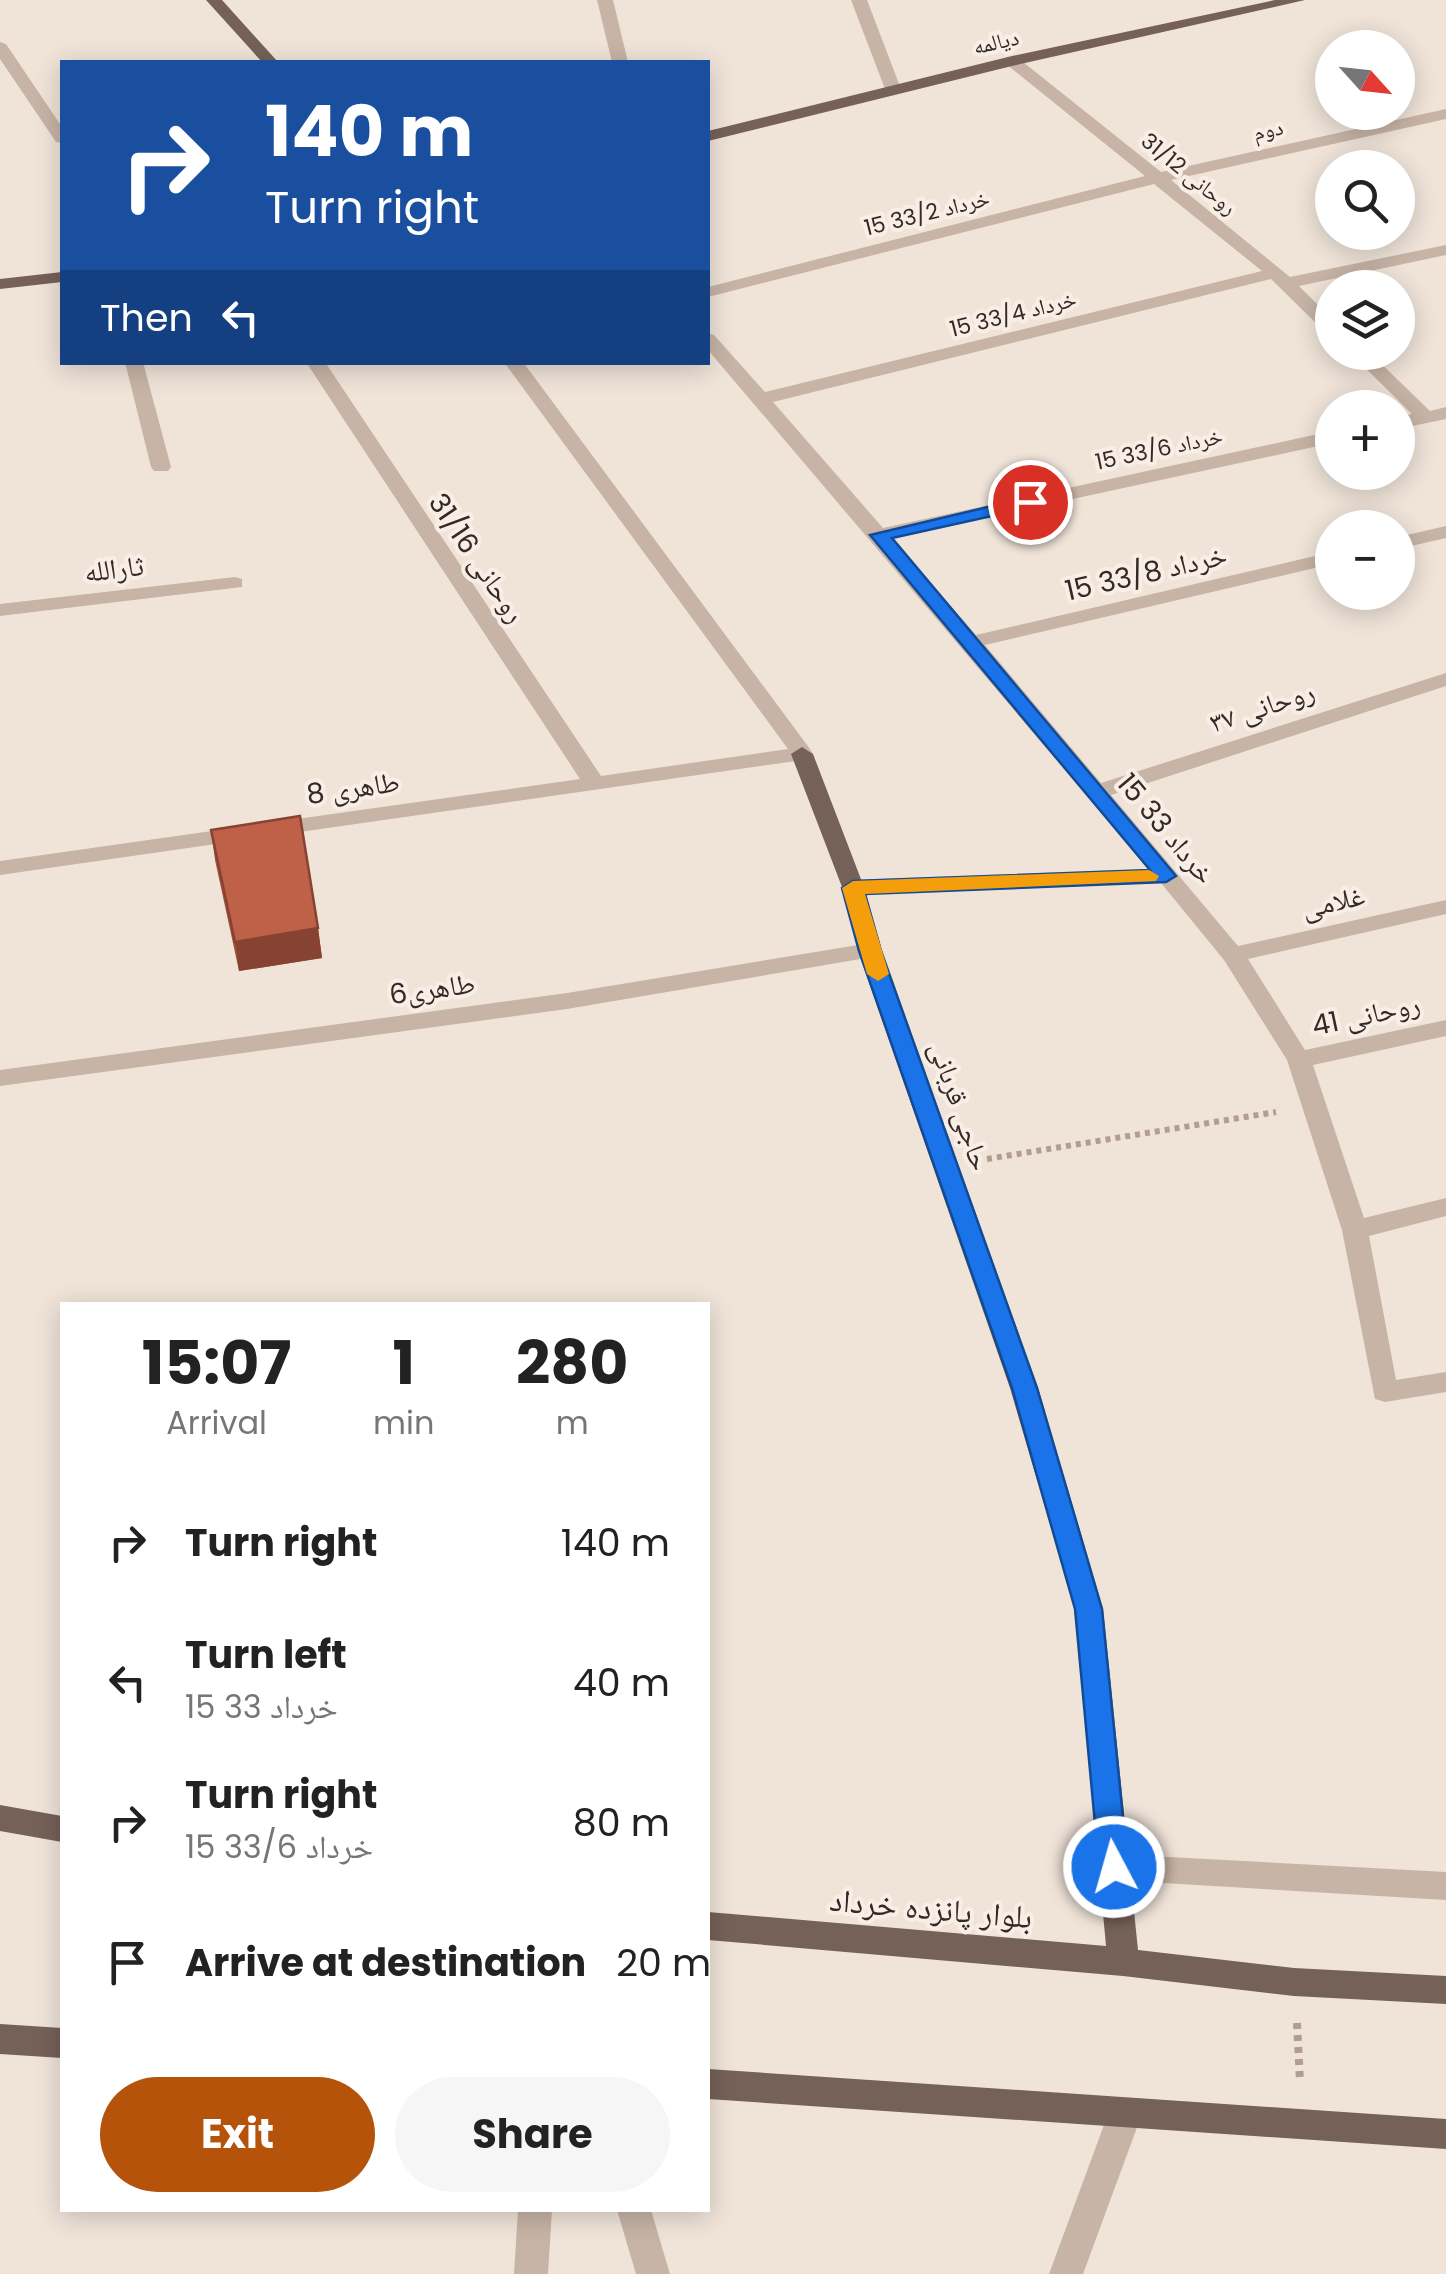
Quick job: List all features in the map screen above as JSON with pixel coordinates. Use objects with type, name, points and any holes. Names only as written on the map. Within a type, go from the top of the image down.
[{"type":"main road","points":[[214,0],[268,60]]},
{"type":"main road","name":"دیالمه","points":[[710,135],[1012,61],[1297,0]]},
{"type":"main road","points":[[0,284],[60,277]]},
{"type":"main road","name":"حاجی قربانی","points":[[802,754],[853,888],[870,951],[1024,1388],[1088,1609],[1124,1962]]},
{"type":"main road","points":[[0,1818],[60,1829]]},
{"type":"main road","name":"بلوار پانزده خرداد","points":[[710,1926],[1124,1962],[1294,1982],[1446,1990]]},
{"type":"main road","points":[[0,2039],[60,2042]]},
{"type":"main road","points":[[710,2084],[1446,2134]]},
{"type":"street","points":[[605,0],[620,60]]},
{"type":"street","points":[[859,0],[893,89]]},
{"type":"street","points":[[0,47],[60,135]]},
{"type":"street","name":"روحانی 31/12","points":[[1012,61],[1280,279],[1315,313]]},
{"type":"street","points":[[44,112],[60,108]]},
{"type":"street","name":"دوم","points":[[1158,178],[1446,114]]},
{"type":"street","name":"15 خرداد 33/2","points":[[710,291],[1158,178]]},
{"type":"street","name":"15 خرداد 33/4","points":[[761,399],[1280,279],[1446,250]]},
{"type":"street","name":"15 خرداد 33","points":[[710,342],[972,642],[1233,955],[1299,1060],[1355,1230],[1385,1392],[1446,1382]]},
{"type":"street","points":[[135,365],[161,467]]},
{"type":"street","name":"روحانی 31/16","points":[[316,365],[594,784]]},
{"type":"street","name":"حاجی قربانی","points":[[515,365],[802,754]]},
{"type":"street","points":[[1380,370],[1436,415]]},
{"type":"street","name":"15 خرداد 33/6","points":[[880,535],[1315,441]]},
{"type":"street","points":[[1415,539],[1446,532]]},
{"type":"street","name":"15 خرداد 33/8","points":[[972,642],[1315,562]]},
{"type":"street","name":"ثارالله","points":[[0,610],[235,582]]},
{"type":"street","name":"روحانی ۳۷","points":[[1096,792],[1446,680]]},
{"type":"street","name":"طاهری 8","points":[[0,868],[802,754]]},
{"type":"street","points":[[853,888],[1166,876]]},
{"type":"street","name":"غلامی","points":[[1233,955],[1446,907]]},
{"type":"street","name":"طاهری6","points":[[0,1078],[566,1001],[870,951]]},
{"type":"street","name":"روحانی 41","points":[[1299,1060],[1446,1028]]},
{"type":"street","points":[[1355,1230],[1446,1207]]},
{"type":"street","points":[[1114,1867],[1446,1886]]},
{"type":"street","points":[[1066,2274],[1124,2114]]},
{"type":"street","points":[[531,2274],[535,2212]]},
{"type":"street","points":[[635,2212],[652,2274]]},
{"type":"path","points":[[946,1166],[1314,1106]]},
{"type":"path","points":[[1294,1982],[1303,2126]]},
{"type":"building","points":[[300,816],[318,928],[235,942],[211,830]]},
{"type":"slow traffic","points":[[878,974],[853,888],[1149,876]]},
{"type":"route","points":[[1030,502],[880,535],[1166,876],[853,888],[870,951],[1024,1388],[1088,1609],[1114,1867]]}]
